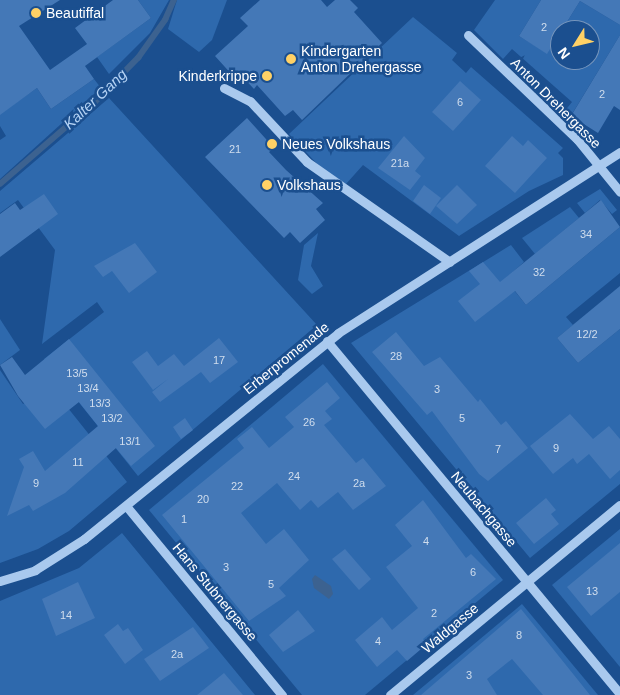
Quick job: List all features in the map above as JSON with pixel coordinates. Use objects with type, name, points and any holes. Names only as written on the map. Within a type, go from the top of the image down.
[{"type":"street","name":"Anton Drehergasse","points":[[468,36],[577,139],[620,192]]},
{"type":"street","points":[[224,88],[250,101],[307,162],[450,262]]},
{"type":"street","name":"Erberpromenade","points":[[0,581],[54,560],[126,507],[327,341],[599,168],[620,152]]},
{"type":"street","name":"Neubachgasse","points":[[327,341],[620,694]]},
{"type":"street","name":"Waldgasse","points":[[390,695],[620,506]]},
{"type":"street","name":"Hans Stubnergasse","points":[[126,507],[282,695]]},
{"type":"shaded area","points":[[138,0],[169,0],[150,33],[109,74],[97,57],[151,18]]},
{"type":"shaded area","points":[[177,0],[227,0],[212,40],[199,52],[168,29]]},
{"type":"shaded area","points":[[495,0],[541,0],[519,36],[547,53],[550,48],[550,70],[599,70],[569,119],[564,112],[572,102],[512,49],[503,59],[474,30]]},
{"type":"shaded area","points":[[580,1],[620,25],[620,35],[600,68],[600,20],[568,20]]},
{"type":"shaded area","points":[[413,17],[457,53],[452,60],[466,73],[471,67],[563,148],[558,153],[563,158],[563,175],[529,191],[459,236],[363,165],[346,184],[320,167],[289,134]]},
{"type":"shaded area","points":[[94,79],[101,88],[0,179],[0,140],[6,136],[0,126],[0,114],[37,88],[51,109]]},
{"type":"shaded area","points":[[109,98],[317,325],[138,476],[44,359],[104,312],[97,302],[42,344],[55,250],[18,200],[0,213],[0,191]]},
{"type":"shaded area","points":[[600,189],[617,210],[612,214],[600,200],[585,213],[577,203]]},
{"type":"shaded area","points":[[570,207],[579,218],[535,254],[522,238]]},
{"type":"shaded area","points":[[620,227],[620,273],[566,317],[573,325],[557,338],[578,363],[620,329],[620,484],[530,558],[351,343],[511,245],[524,262],[505,279],[526,305]]},
{"type":"shaded area","points":[[318,233],[311,266],[323,286],[312,294],[298,280],[304,245]]},
{"type":"shaded area","points":[[0,319],[20,350],[0,365]]},
{"type":"shaded area","points":[[323,364],[503,580],[365,695],[302,695],[149,510]]},
{"type":"shaded area","points":[[0,370],[23,404],[52,388],[127,482],[69,531],[38,549],[0,563]]},
{"type":"shaded area","points":[[620,529],[620,667],[552,585]]},
{"type":"shaded area","points":[[122,533],[255,695],[0,695],[0,601],[79,568]]},
{"type":"shaded area","points":[[315,575],[331,586],[333,594],[329,599],[314,588],[312,579]]},
{"type":"shaded area","points":[[522,604],[598,695],[413,695]]},
{"type":"building","points":[[0,0],[60,0],[19,26],[50,70],[87,44],[75,28],[113,0],[138,0],[151,18],[85,66],[94,79],[51,109],[37,88],[0,115]]},
{"type":"building","name":"Kindergarten Anton Drehergasse","points":[[260,0],[321,0],[327,7],[335,0],[350,0],[358,8],[354,12],[382,43],[302,120],[293,110],[285,116],[257,85],[254,89],[239,73],[234,77],[215,56],[248,26],[240,18]]},
{"type":"building","points":[[541,0],[620,0],[620,25],[580,1],[568,20],[550,20],[550,49],[547,54],[519,36]]},
{"type":"building","points":[[620,35],[620,110],[614,106],[598,133],[571,116]]},
{"type":"building","points":[[460,81],[481,100],[453,131],[432,112]]},
{"type":"building","name":"Volkshaus","points":[[247,118],[274,148],[269,152],[323,203],[316,209],[325,220],[300,243],[290,232],[284,238],[205,157]]},
{"type":"building","points":[[404,136],[425,158],[415,171],[421,176],[410,190],[378,168]]},
{"type":"building","points":[[512,136],[523,146],[528,140],[547,158],[515,193],[485,166]]},
{"type":"building","points":[[424,185],[441,198],[430,214],[413,201]]},
{"type":"building","points":[[457,185],[477,205],[457,224],[436,206]]},
{"type":"building","points":[[44,194],[58,214],[0,257],[0,214],[15,203],[20,210]]},
{"type":"building","points":[[601,200],[620,227],[526,305],[515,291],[475,322],[458,301],[480,284],[469,271],[483,262],[500,282]]},
{"type":"building","points":[[135,243],[157,272],[129,293],[112,271],[103,277],[94,266]]},
{"type":"building","points":[[620,286],[620,329],[578,363],[557,338]]},
{"type":"building","points":[[396,332],[424,366],[440,357],[478,402],[480,399],[501,425],[506,421],[528,448],[488,481],[479,474],[432,411],[427,415],[372,352]]},
{"type":"building","points":[[219,338],[238,362],[210,383],[201,372],[160,402],[152,392],[168,379],[153,390],[132,362],[147,351],[158,366],[174,354],[184,366]]},
{"type":"building","points":[[69,339],[155,446],[131,466],[116,448],[65,493],[33,511],[29,505],[7,516],[24,467],[19,459],[33,451],[45,471],[98,426],[79,402],[45,429],[18,396],[0,365],[12,357],[25,375]]},
{"type":"building","points":[[327,382],[340,398],[325,411],[332,419],[324,425],[356,463],[363,458],[386,486],[353,510],[338,492],[318,508],[311,500],[300,510],[277,483],[241,513],[266,544],[284,529],[309,560],[279,588],[286,596],[249,621],[162,515],[244,448],[237,439],[252,427],[269,448],[294,427],[285,417]]},
{"type":"building","points":[[570,414],[593,439],[609,426],[620,439],[620,470],[610,479],[589,454],[577,464],[573,458],[553,474],[530,446]]},
{"type":"building","points":[[185,418],[193,430],[181,439],[173,427]]},
{"type":"building","points":[[546,498],[556,510],[551,514],[559,524],[534,544],[516,523]]},
{"type":"building","points":[[423,500],[466,558],[471,554],[496,579],[423,639],[427,644],[407,661],[397,650],[377,667],[355,640],[382,617],[392,630],[418,608],[386,567],[412,546],[395,525]]},
{"type":"building","points":[[620,543],[620,592],[591,616],[567,587]]},
{"type":"building","points":[[345,549],[371,579],[359,590],[332,559]]},
{"type":"building","points":[[78,582],[95,618],[56,636],[42,599]]},
{"type":"building","points":[[521,609],[590,695],[543,695],[512,659],[487,679],[497,695],[421,695]]},
{"type":"building","points":[[298,610],[315,631],[283,652],[269,635]]},
{"type":"building","points":[[118,624],[123,631],[128,628],[143,650],[125,664],[104,635]]},
{"type":"building","points":[[193,627],[209,648],[160,681],[144,659]]},
{"type":"building","points":[[224,673],[243,695],[197,695]]},
{"type":"waterway","name":"Kalter Gang","points":[[0,184],[95,102],[138,58],[165,20],[174,0]]},
{"type":"place","name":"Beautiffal","points":[[36,13]]},
{"type":"place","name":"Kindergarten Anton Drehergasse","points":[[291,59]]},
{"type":"place","name":"Kinderkrippe","points":[[267,76]]},
{"type":"place","name":"Neues Volkshaus","points":[[272,144]]},
{"type":"place","name":"Volkshaus","points":[[267,185]]}]
